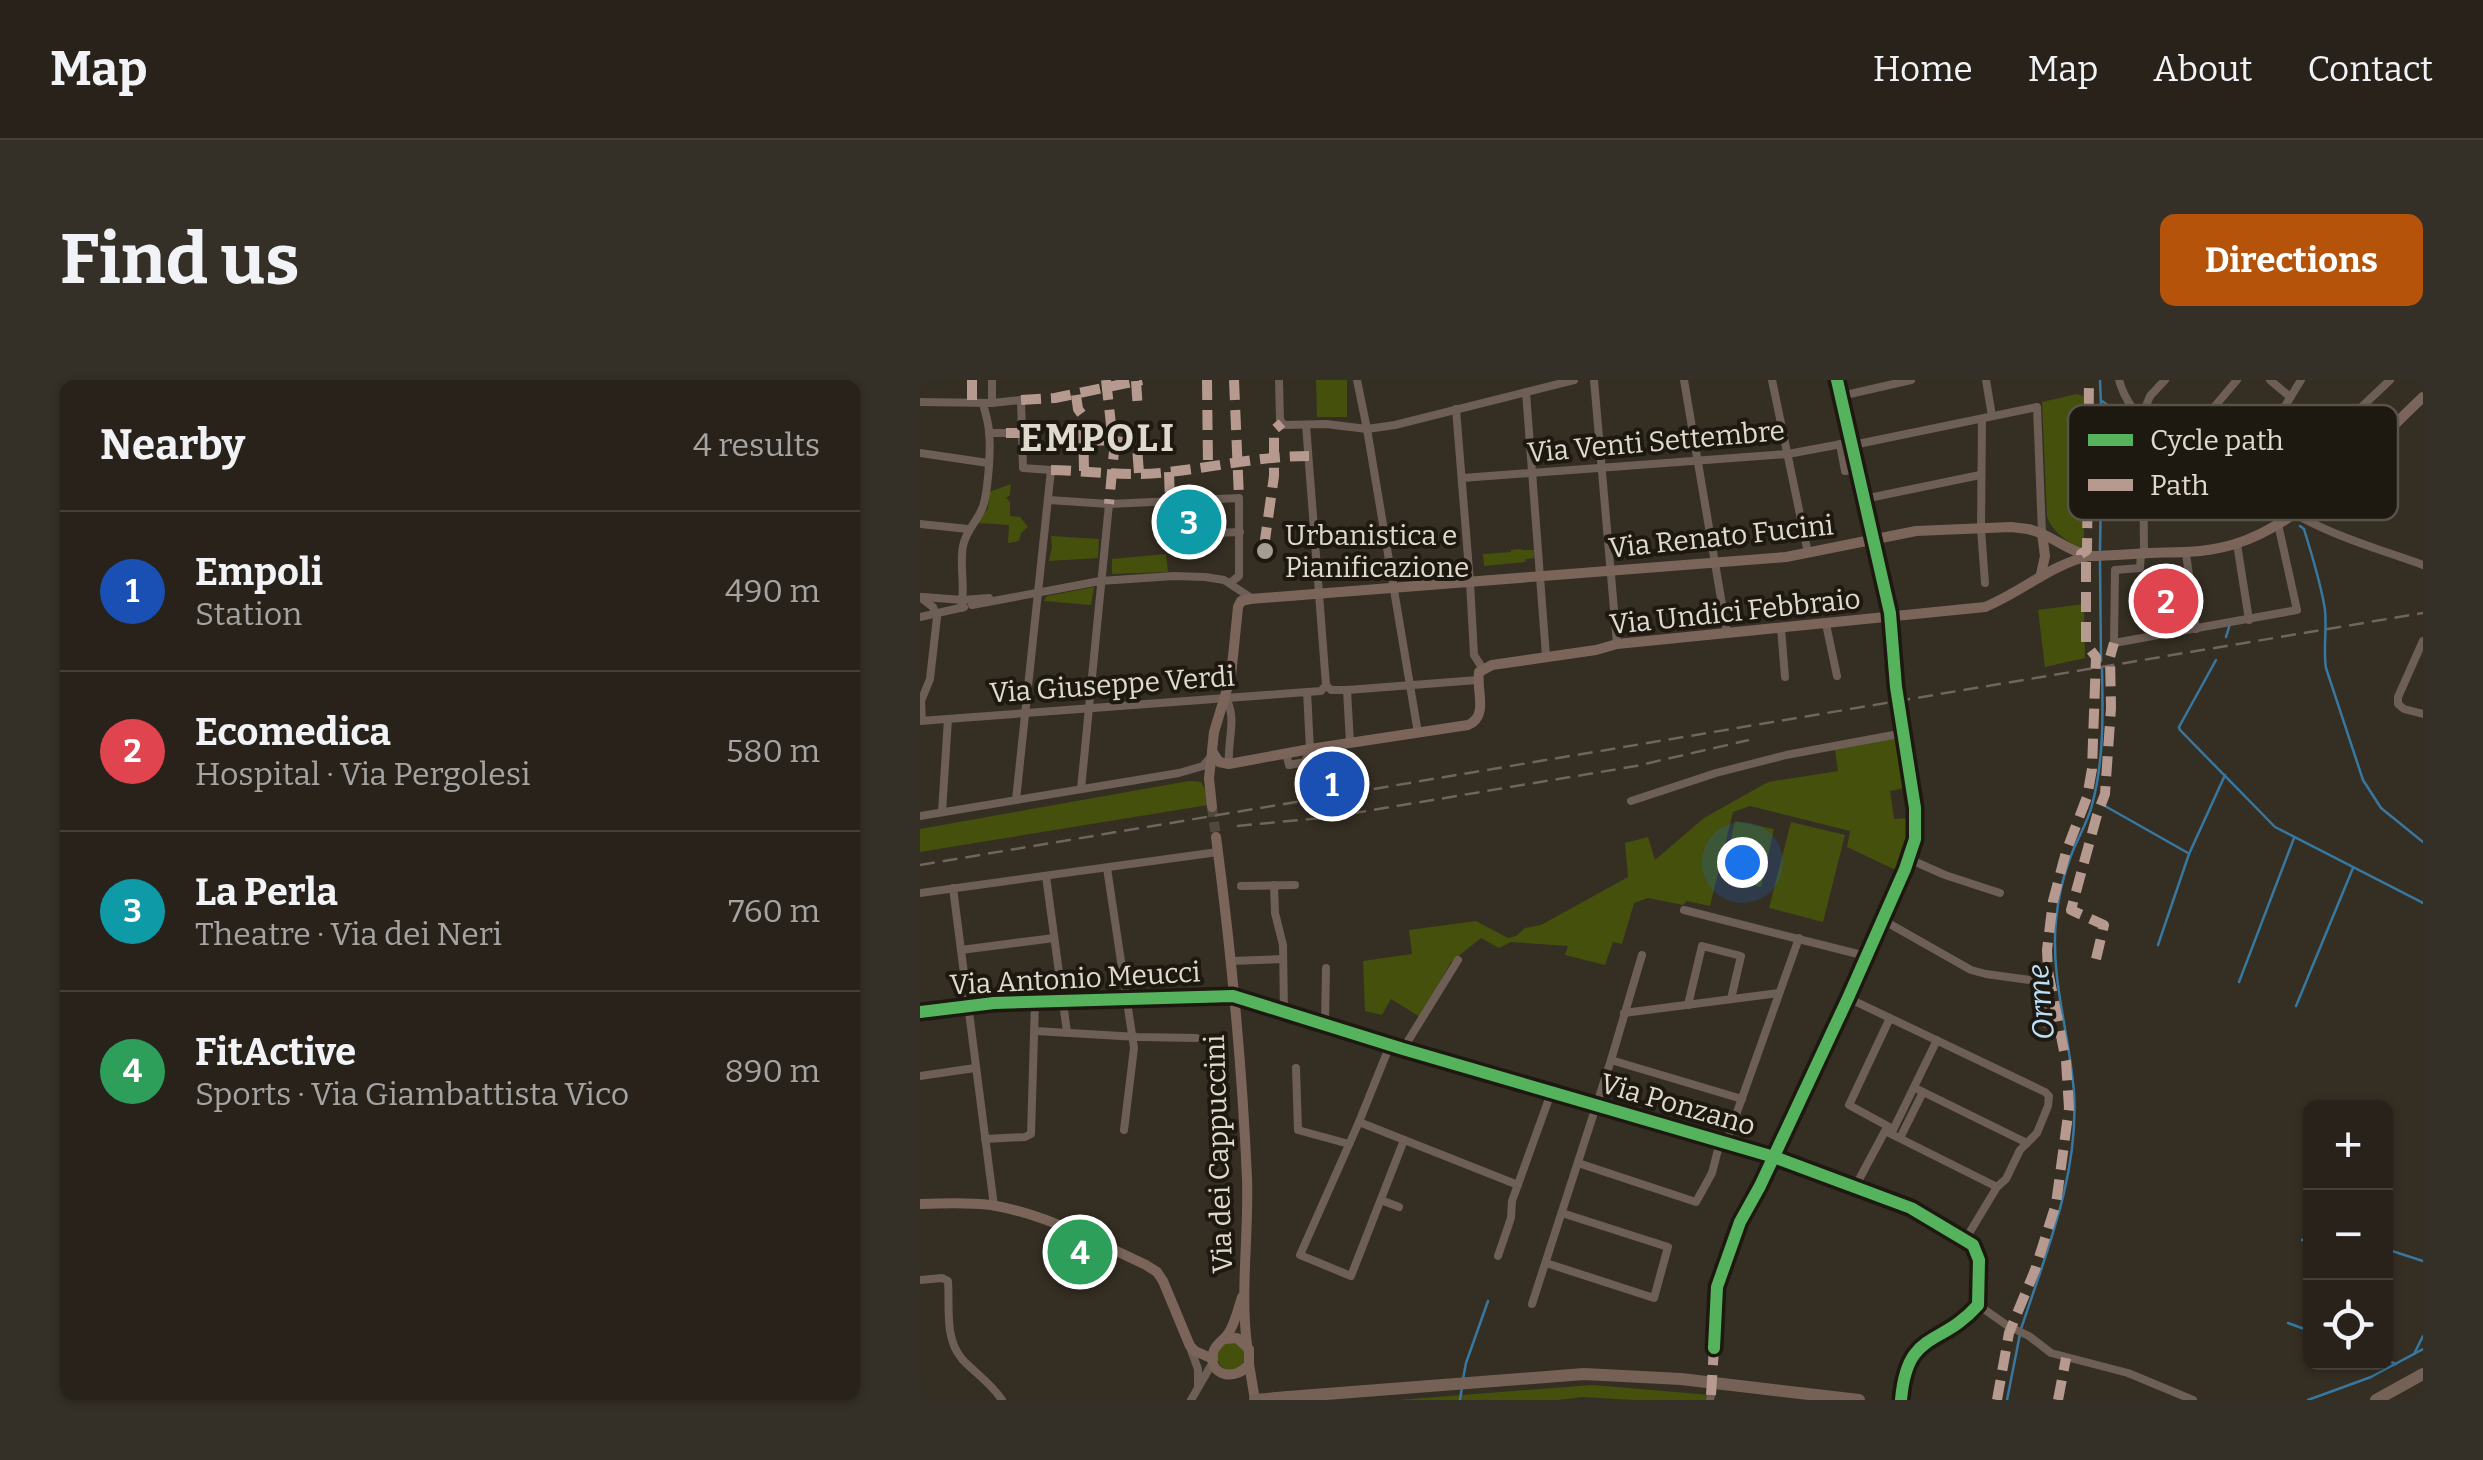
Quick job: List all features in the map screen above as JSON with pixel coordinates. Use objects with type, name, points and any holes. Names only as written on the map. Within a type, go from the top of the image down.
[{"type":"highway","points":[[1254,1400],[1595,1374],[1681,1379],[1859,1400]]},
{"type":"highway","points":[[2376,1400],[2423,1374]]},
{"type":"highway","points":[[1349,1400],[1584,1382],[1680,1386],[1796,1400]]},
{"type":"highway","points":[[2393,1400],[2423,1383]]},
{"type":"main road","points":[[2398,420],[2423,397]]},
{"type":"main road","points":[[2088,556],[2213,550],[2237,544],[2284,520]]},
{"type":"main road","name":"Via Renato Fucini","points":[[1239,604],[1253,598],[1786,557],[1916,531],[2011,527],[2042,533],[2088,556]]},
{"type":"main road","points":[[2041,575],[2045,556],[2042,533]]},
{"type":"main road","name":"Via Undici Febbraio","points":[[1480,674],[1492,665],[1618,644],[1985,607],[2062,564],[2088,556]]},
{"type":"main road","points":[[1211,797],[1214,732],[1233,664],[1239,604]]},
{"type":"main road","points":[[1212,752],[1219,762],[1229,764],[1468,725],[1479,719],[1480,674]]},
{"type":"main road","points":[[1211,797],[1219,774],[1244,762]]},
{"type":"main road","name":"Via dei Cappuccini","points":[[1216,837],[1231,961],[1247,1183],[1245,1290],[1254,1400]]},
{"type":"main road","points":[[920,1204],[994,1206],[1024,1212],[1153,1269],[1166,1285],[1188,1341],[1218,1369],[1245,1384],[1254,1400]]},
{"type":"main road","name":"Via dei Cappuccini","points":[[1213,1361],[1245,1290]]},
{"type":"main road","points":[[1188,1341],[1200,1347],[1237,1338],[1247,1346]]},
{"type":"main road","points":[[1230,1374],[1244,1371],[1249,1364]]},
{"type":"street","points":[[966,603],[960,567],[968,529],[984,504],[992,380]]},
{"type":"street","points":[[1279,380],[1281,422],[1286,426],[1358,422],[1364,418]]},
{"type":"street","points":[[1357,380],[1418,732]]},
{"type":"street","points":[[1326,424],[1367,430],[1574,380]]},
{"type":"street","points":[[1594,380],[1618,644]]},
{"type":"street","points":[[1684,380],[1726,634]]},
{"type":"street","points":[[1772,380],[1808,553]]},
{"type":"street","points":[[1837,380],[1890,617],[1896,686]]},
{"type":"street","points":[[1841,396],[1911,380]]},
{"type":"street","points":[[1984,583],[1980,475],[1987,418],[1986,380]]},
{"type":"street","points":[[2118,380],[2129,405]]},
{"type":"street","points":[[2146,405],[2165,380]]},
{"type":"street","points":[[2216,405],[2238,380]]},
{"type":"street","points":[[2270,380],[2290,397]]},
{"type":"street","points":[[2286,405],[2302,380]]},
{"type":"street","points":[[2364,405],[2390,380]]},
{"type":"street","points":[[1526,392],[1546,656]]},
{"type":"street","points":[[920,402],[1022,400],[1023,468],[1052,470],[1016,800]]},
{"type":"street","name":"Via Venti Settembre","points":[[1462,478],[1788,454],[2037,406],[2042,533]]},
{"type":"street","points":[[1306,425],[1326,685],[1332,690],[1410,686],[1480,674],[1474,656],[1456,409]]},
{"type":"street","points":[[989,433],[1006,433]]},
{"type":"street","points":[[1840,444],[1846,471],[1857,469]]},
{"type":"street","points":[[920,453],[988,463]]},
{"type":"street","points":[[1864,499],[1980,475]]},
{"type":"street","points":[[1049,500],[1109,504],[1239,498],[1239,576],[1232,586]]},
{"type":"street","points":[[1211,499],[1214,533]]},
{"type":"street","points":[[1081,789],[1109,504]]},
{"type":"street","points":[[2143,520],[2140,568],[2115,570],[2114,643],[2297,610],[2278,524]]},
{"type":"street","points":[[2305,520],[2423,565]]},
{"type":"street","points":[[920,524],[968,529]]},
{"type":"street","points":[[1199,534],[1240,532]]},
{"type":"street","points":[[2237,544],[2249,620]]},
{"type":"street","points":[[2186,552],[2196,629]]},
{"type":"street","points":[[920,597],[966,603],[1100,581],[1205,577],[1253,598]]},
{"type":"street","points":[[1232,586],[1239,604]]},
{"type":"street","points":[[920,617],[966,603],[1028,594]]},
{"type":"street","points":[[920,597],[930,603],[936,614],[932,667],[922,701],[921,721]]},
{"type":"street","points":[[1826,624],[1836,676]]},
{"type":"street","points":[[1781,628],[1785,677]]},
{"type":"street","points":[[2423,641],[2398,697],[2398,704],[2404,709],[2423,714]]},
{"type":"street","name":"Via Giuseppe Verdi","points":[[921,721],[1321,691],[1326,685]]},
{"type":"street","points":[[1347,690],[1350,743]]},
{"type":"street","points":[[1307,692],[1310,749]]},
{"type":"street","points":[[1225,697],[1232,717],[1229,764]]},
{"type":"street","points":[[1714,1348],[1717,1287],[1740,1222],[1848,998],[1909,858],[1916,822],[1901,716]]},
{"type":"street","points":[[942,812],[948,719]]},
{"type":"street","points":[[1631,801],[1786,755],[1904,733]]},
{"type":"street","points":[[920,816],[1180,773],[1203,766],[1212,752]]},
{"type":"street","points":[[1180,773],[1200,777],[1211,797]]},
{"type":"street","points":[[920,893],[1218,852]]},
{"type":"street","points":[[1909,858],[2000,893]]},
{"type":"street","points":[[1106,868],[1134,1053],[1124,1130]]},
{"type":"street","points":[[1046,876],[1067,1032]]},
{"type":"street","points":[[1240,886],[1295,885]]},
{"type":"street","points":[[1274,886],[1275,913],[1283,942],[1284,1012]]},
{"type":"street","points":[[953,888],[994,1206]]},
{"type":"street","points":[[1684,910],[1866,956]]},
{"type":"street","points":[[1882,919],[1959,965],[1986,974],[2036,981],[2046,1024]]},
{"type":"street","points":[[961,950],[1054,938]]},
{"type":"street","points":[[1578,1163],[1696,1202],[1742,1099],[1798,938]]},
{"type":"street","points":[[1688,1005],[1702,946],[1742,956],[1731,999]]},
{"type":"street","points":[[1532,1304],[1642,955]]},
{"type":"street","points":[[1231,961],[1284,960]]},
{"type":"street","points":[[1403,1049],[1458,960]]},
{"type":"street","points":[[1326,968],[1326,1024]]},
{"type":"street","points":[[1624,1013],[1779,993]]},
{"type":"street","name":"Via Antonio Meucci","points":[[920,1012],[1035,1002],[1234,996]]},
{"type":"street","name":"Via Ponzano","points":[[1234,996],[1774,1157],[1910,1208],[1965,1240]]},
{"type":"street","points":[[1848,998],[2046,1093],[2050,1100],[2037,1132],[2020,1150],[2006,1179],[1997,1186],[1965,1240],[1973,1245],[1979,1260],[1978,1306],[1957,1326],[1926,1342],[1911,1357],[1904,1373],[1901,1400]]},
{"type":"street","points":[[985,1139],[1030,1136],[1035,1002]]},
{"type":"street","points":[[1890,1018],[1848,1106],[1997,1186]]},
{"type":"street","points":[[1036,1031],[1196,1038]]},
{"type":"street","points":[[1855,1187],[1919,1090],[1938,1040]]},
{"type":"street","points":[[1390,1045],[1300,1255],[1351,1276],[1404,1140]]},
{"type":"street","points":[[1611,1060],[1742,1099]]},
{"type":"street","points":[[920,1076],[976,1068]]},
{"type":"street","points":[[1296,1068],[1298,1130],[1349,1144]]},
{"type":"street","points":[[1919,1090],[2027,1142]]},
{"type":"street","points":[[1498,1256],[1510,1221],[1511,1204],[1551,1092]]},
{"type":"street","points":[[1360,1122],[1518,1185]]},
{"type":"street","points":[[1381,1200],[1399,1207]]},
{"type":"street","points":[[1546,1263],[1654,1298],[1668,1247],[1562,1213]]},
{"type":"street","points":[[920,1280],[948,1281],[950,1334],[959,1355],[1002,1400]]},
{"type":"street","points":[[1978,1306],[2051,1353],[2128,1373],[2192,1400]]},
{"type":"street","points":[[1188,1341],[1198,1369],[1197,1388]]},
{"type":"street","points":[[1190,1400],[1213,1361]]},
{"type":"street","points":[[1197,1388],[1215,1374],[1230,1374]]},
{"type":"green space","points":[[1316,380],[1347,380],[1347,417],[1317,417]]},
{"type":"green space","points":[[2083,396],[2083,405],[2068,405],[2068,520],[2084,520],[2084,549],[2061,536],[2047,516],[2042,402]]},
{"type":"green space","points":[[1011,484],[1006,498],[1010,502],[1010,516],[1020,517],[1028,527],[1019,541],[1008,543],[1009,525],[978,523],[988,508],[989,492]]},
{"type":"green space","points":[[1051,536],[1099,539],[1098,558],[1049,561]]},
{"type":"green space","points":[[1534,550],[1534,558],[1484,566],[1483,554]]},
{"type":"green space","points":[[1166,554],[1168,572],[1112,574],[1112,559]]},
{"type":"green space","points":[[1094,587],[1091,605],[1044,601],[1047,596]]},
{"type":"green space","points":[[2084,604],[2085,658],[2045,667],[2038,610]]},
{"type":"green space","points":[[1897,738],[1904,788],[1890,791],[1894,819],[1910,818],[1907,845],[1898,871],[1847,847],[1850,831],[1750,806],[1733,812],[1710,906],[1648,898],[1634,903],[1622,944],[1613,942],[1605,965],[1565,955],[1568,946],[1511,942],[1499,948],[1481,938],[1451,962],[1420,1017],[1391,999],[1382,1015],[1365,1011],[1363,961],[1412,954],[1409,930],[1476,921],[1508,938],[1516,936],[1628,877],[1625,843],[1648,837],[1655,860],[1704,818],[1768,782],[1838,771],[1835,750]]},
{"type":"green space","points":[[1201,782],[1208,805],[920,852],[920,829]]},
{"type":"green space","points":[[1735,821],[1774,829],[1761,887],[1722,878]]},
{"type":"green space","points":[[1791,822],[1845,835],[1823,922],[1769,908]]},
{"type":"green space","points":[[1231,1342],[1241,1346],[1245,1356],[1241,1366],[1231,1370],[1221,1366],[1217,1356],[1221,1346]]},
{"type":"green space","points":[[1592,1385],[1711,1395],[1710,1400],[1398,1400]]},
{"type":"waterway","name":"Orme","points":[[2100,380],[2101,405]]},
{"type":"waterway","points":[[2102,401],[2107,405]]},
{"type":"waterway","name":"Orme","points":[[2100,550],[2101,520]]},
{"type":"waterway","points":[[2300,526],[2323,600],[2326,668],[2363,780],[2381,808],[2423,842]]},
{"type":"waterway","name":"Orme","points":[[2100,561],[2101,661]]},
{"type":"waterway","points":[[2226,637],[2230,624]]},
{"type":"waterway","points":[[2216,660],[2180,730],[2275,827],[2423,903]]},
{"type":"waterway","name":"Orme","points":[[2021,1329],[2059,1213],[2071,1154],[2074,1093],[2058,985],[2056,920],[2064,875],[2090,812],[2099,772],[2102,669]]},
{"type":"waterway","points":[[2158,945],[2189,854],[2225,775]]},
{"type":"waterway","points":[[2105,806],[2188,853]]},
{"type":"waterway","points":[[2239,982],[2294,838]]},
{"type":"waterway","points":[[2296,1006],[2353,868]]},
{"type":"waterway","points":[[2393,1251],[2423,1261]]},
{"type":"waterway","points":[[1463,1379],[1488,1301]]},
{"type":"waterway","points":[[2288,1323],[2303,1328]]},
{"type":"waterway","name":"Orme","points":[[2007,1400],[2020,1334]]},
{"type":"waterway","points":[[2414,1354],[2423,1336]]},
{"type":"waterway","points":[[2308,1400],[2371,1377],[2423,1349]]},
{"type":"waterway","points":[[1460,1400],[1462,1387]]},
{"type":"tunnel","points":[[1896,687],[1901,716]]},
{"type":"tunnel","points":[[1212,807],[1216,837]]},
{"type":"railway","points":[[920,865],[2423,613]]},
{"type":"railway","points":[[1237,826],[1331,817],[1636,766],[1749,740]]},
{"type":"marked path","points":[[972,380],[972,402]]},
{"type":"marked path","points":[[1106,380],[1114,451],[1109,504]]},
{"type":"marked path","points":[[1021,400],[1055,398],[1142,380]]},
{"type":"marked path","points":[[1207,380],[1208,466]]},
{"type":"marked path","points":[[1234,380],[1239,498]]},
{"type":"marked path","points":[[2089,380],[2089,405]]},
{"type":"marked path","points":[[1136,381],[1138,410]]},
{"type":"marked path","points":[[1076,395],[1083,416],[1084,471]]},
{"type":"marked path","points":[[1264,547],[1274,476],[1274,430],[1282,423]]},
{"type":"marked path","points":[[1006,433],[1021,433]]},
{"type":"marked path","points":[[1084,441],[1118,441],[1137,447],[1139,473]]},
{"type":"marked path","points":[[1051,470],[1154,473],[1309,456]]},
{"type":"marked path","points":[[1169,472],[1170,502]]},
{"type":"marked path","points":[[1997,1400],[2009,1333],[2056,1204],[2069,1108],[2066,1061],[2047,950],[2053,901],[2087,797],[2092,769],[2096,657],[2086,644],[2086,561],[2081,558],[2087,550],[2087,520]]},
{"type":"marked path","points":[[2096,959],[2104,925],[2071,910],[2105,794],[2110,657],[2114,643]]},
{"type":"marked path","points":[[1711,1395],[1714,1348]]},
{"type":"marked path","points":[[2058,1400],[2066,1358]]},
{"type":"cycle path","points":[[1714,1348],[1717,1287],[1740,1222],[1848,998],[1915,839],[1915,808],[1896,687],[1890,613],[1837,380]]},
{"type":"cycle path","points":[[920,1012],[994,1003],[1233,996],[1774,1157],[1911,1208],[1973,1245],[1979,1260],[1978,1305],[1918,1350],[1904,1377],[1901,1400]]},
{"type":"place","name":"La Perla","points":[[1189,522]]},
{"type":"place","name":"Urbanistica e Pianificazione","points":[[1265,551]]},
{"type":"place","name":"Ecomedica","points":[[2166,601]]},
{"type":"place","name":"Empoli","points":[[1332,784]]},
{"type":"place","name":"FitActive","points":[[1080,1252]]},
{"type":"district","name":"EMPOLI","points":[[1098,438]]}]
